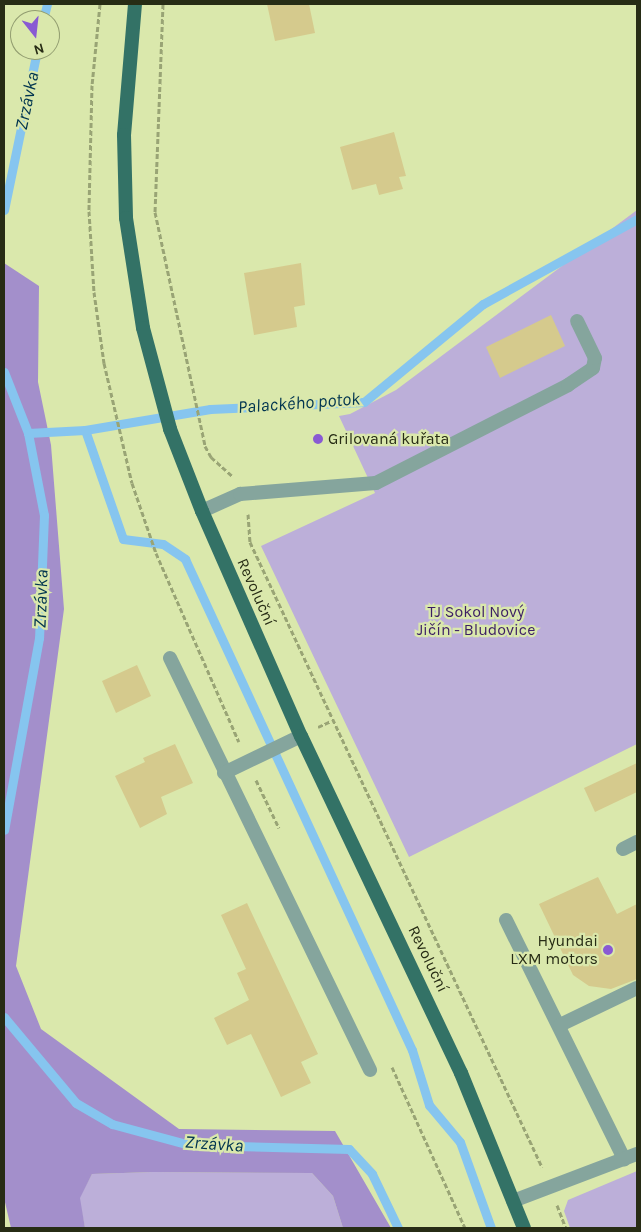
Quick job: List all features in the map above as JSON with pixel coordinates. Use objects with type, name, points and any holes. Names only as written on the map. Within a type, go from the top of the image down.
[{"type":"main road","name":"Revoluční","points":[[135,4],[124,136],[126,218],[138,301],[170,429],[192,488],[301,736],[430,1004],[524,1228]]},
{"type":"street","points":[[202,511],[240,494],[376,483],[568,385],[593,368],[594,358],[577,321]]},
{"type":"street","points":[[170,658],[224,773],[370,1070]]},
{"type":"street","points":[[224,773],[301,736]]},
{"type":"street","points":[[623,849],[637,842]]},
{"type":"street","points":[[506,920],[560,1025],[624,1159]]},
{"type":"street","points":[[560,1025],[637,988]]},
{"type":"street","points":[[513,1201],[637,1154]]},
{"type":"path","points":[[100,4],[92,85],[89,211],[96,310],[115,419],[156,553]]},
{"type":"path","points":[[164,4],[155,212],[207,452],[228,471],[240,494],[249,517],[250,542],[551,1187],[566,1228]]},
{"type":"green space","name":"TJ Sokol Nový Jičín - Bludovice","points":[[637,210],[637,744],[409,857],[261,546],[375,493],[339,416],[350,414],[396,390]]},
{"type":"green space","points":[[637,1171],[637,1228],[570,1228],[564,1211],[568,1200]]},
{"type":"green space","points":[[153,1172],[312,1173],[333,1196],[343,1228],[85,1228],[79,1198],[92,1174]]},
{"type":"shaded area","points":[[4,263],[39,286],[38,382],[51,445],[64,609],[16,966],[41,1029],[179,1129],[335,1131],[391,1228],[343,1228],[333,1196],[312,1173],[153,1172],[92,1174],[80,1198],[85,1228],[11,1228],[4,1198]]},
{"type":"building","points":[[267,4],[309,4],[315,33],[275,41]]},
{"type":"building","points":[[394,132],[406,176],[399,177],[403,189],[379,195],[376,184],[352,190],[340,147]]},
{"type":"building","points":[[301,263],[305,305],[294,307],[297,327],[254,335],[244,273]]},
{"type":"building","points":[[551,315],[565,346],[500,378],[486,347]]},
{"type":"building","points":[[137,665],[151,696],[116,713],[102,681]]},
{"type":"building","points":[[175,744],[193,783],[161,797],[167,814],[140,828],[115,776],[145,762],[143,758]]},
{"type":"building","points":[[637,763],[637,792],[595,812],[584,788]]},
{"type":"building","points":[[598,877],[617,914],[637,904],[637,979],[611,989],[589,986],[573,975],[539,904]]},
{"type":"building","points":[[247,903],[318,1054],[301,1062],[311,1083],[281,1097],[251,1034],[227,1045],[214,1018],[249,1000],[237,973],[246,969],[221,915]]},
{"type":"waterway","name":"Zrzávka","points":[[46,10],[47,4]]},
{"type":"waterway","name":"Zrzávka","points":[[4,210],[35,60]]},
{"type":"waterway","name":"Palackého potok","points":[[28,433],[85,430],[210,409],[364,402],[483,304],[637,219]]},
{"type":"waterway","name":"Zrzávka","points":[[4,372],[28,433],[44,515],[39,638],[4,830]]},
{"type":"waterway","points":[[85,430],[123,539],[163,544],[185,559],[412,1050],[429,1105],[460,1142],[491,1228]]},
{"type":"waterway","name":"Zrzávka","points":[[4,1017],[76,1103],[112,1124],[190,1145],[349,1149],[372,1174],[398,1228]]},
{"type":"place","name":"Grilovaná kuřata","points":[[318,439]]},
{"type":"place","name":"Hyundai LXM motors","points":[[608,950]]}]
